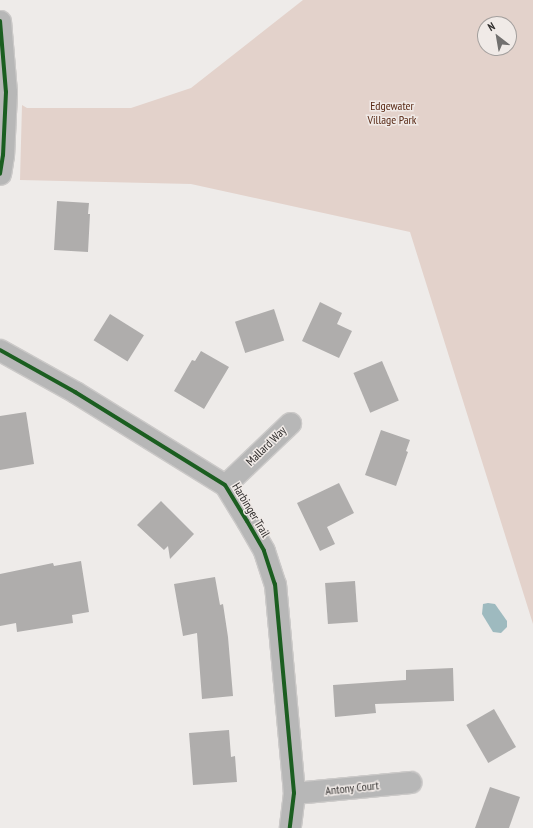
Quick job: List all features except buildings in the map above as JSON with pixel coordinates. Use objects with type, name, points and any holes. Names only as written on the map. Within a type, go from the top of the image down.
[{"type":"street","points":[[0,21],[6,92],[3,155],[0,174]]},
{"type":"street","name":"Harbinger Trail","points":[[0,350],[75,392],[225,485],[264,551],[275,584],[294,794],[290,828]]},
{"type":"street","name":"Mallard Way","points":[[225,485],[290,423]]},
{"type":"street","name":"Antony Court","points":[[294,794],[410,782]]},
{"type":"green space","name":"Edgewater Village Park","points":[[303,0],[533,0],[533,624],[410,232],[191,184],[20,180],[22,105],[27,108],[131,108],[191,88]]},
{"type":"water","points":[[483,604],[495,604],[507,621],[507,627],[501,633],[493,632],[482,614]]},
{"type":"cycle path","points":[[0,21],[6,92],[3,155],[0,174]]},
{"type":"cycle path","points":[[0,350],[75,392],[225,485],[247,521],[264,551],[275,584],[294,793],[290,828]]}]
